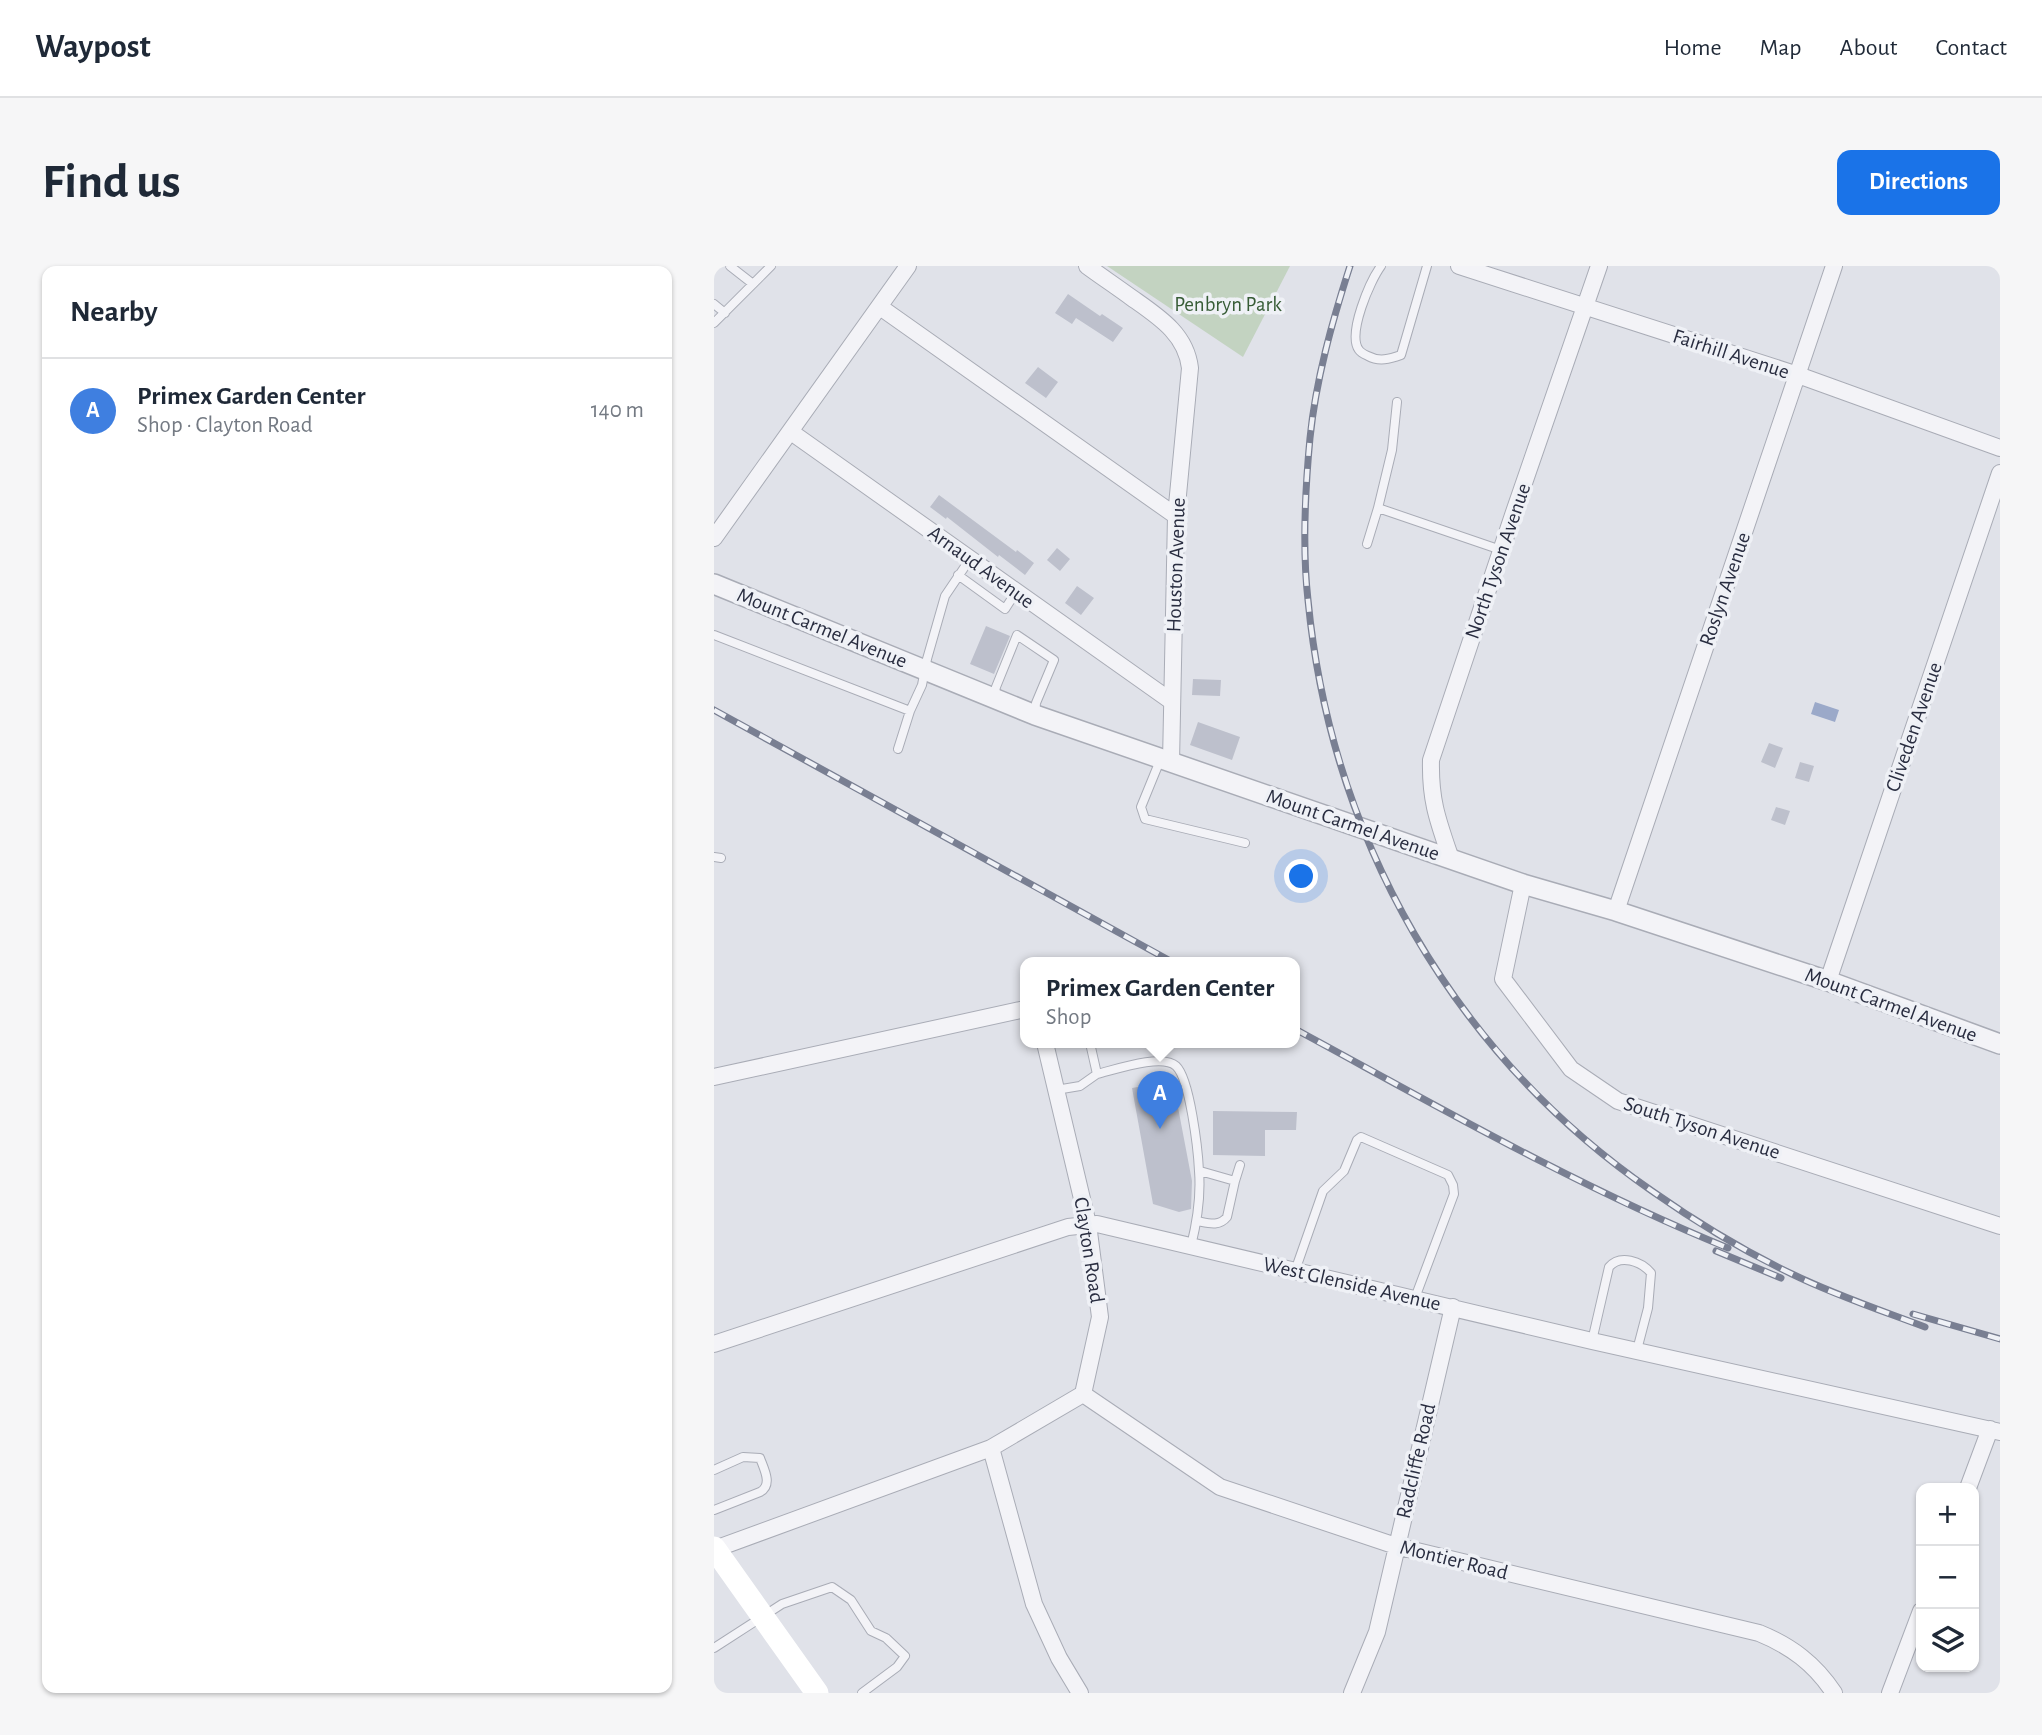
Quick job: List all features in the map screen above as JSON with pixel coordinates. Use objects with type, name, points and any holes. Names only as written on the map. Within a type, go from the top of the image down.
[{"type":"main road","points":[[716,1553],[817,1693]]},
{"type":"street","points":[[714,538],[908,266]]},
{"type":"street","name":"Houston Avenue","points":[[1087,266],[1161,318],[1174,330],[1188,354],[1190,368],[1177,516],[1171,701],[1166,760]]},
{"type":"street","name":"North Tyson Avenue","points":[[1451,859],[1434,809],[1432,760],[1599,266]]},
{"type":"street","name":"Roslyn Avenue","points":[[1616,911],[1834,266]]},
{"type":"street","name":"Fairhill Avenue","points":[[1465,267],[1798,375],[2000,447]]},
{"type":"street","points":[[880,307],[1177,516]]},
{"type":"street","name":"Arnaud Avenue","points":[[791,432],[1171,701]]},
{"type":"street","name":"Cliveden Avenue","points":[[1828,981],[2000,473]]},
{"type":"street","name":"Mount Carmel Avenue","points":[[714,584],[1035,715],[1523,884],[1616,911],[1828,981],[2000,1044]]},
{"type":"street","name":"South Tyson Avenue","points":[[1523,884],[1503,979],[1571,1069],[1618,1101],[2000,1226]]},
{"type":"street","points":[[714,1077],[1020,1010]]},
{"type":"street","name":"Clayton Road","points":[[1046,1048],[1088,1224],[1100,1317],[1083,1394]]},
{"type":"street","name":"West Glenside Avenue","points":[[714,1344],[1068,1227],[1107,1225],[1592,1341],[1995,1431]]},
{"type":"street","name":"Radcliffe Road","points":[[1352,1693],[1377,1632],[1453,1307]]},
{"type":"street","points":[[716,1553],[991,1448],[1083,1394]]},
{"type":"street","name":"Montier Road","points":[[1083,1394],[1220,1487],[1396,1546],[1759,1633],[1786,1646],[1812,1665],[1834,1693]]},
{"type":"street","points":[[1970,1483],[1995,1431]]},
{"type":"street","points":[[991,1448],[1034,1604],[1059,1658],[1080,1693]]},
{"type":"street","points":[[1891,1693],[1916,1625]]},
{"type":"lane","points":[[730,266],[753,284]]},
{"type":"lane","points":[[714,323],[771,266]]},
{"type":"lane","points":[[1381,266],[1371,281],[1356,331],[1356,341],[1358,349],[1365,355],[1388,360],[1401,355],[1427,266]]},
{"type":"lane","points":[[714,303],[725,313]]},
{"type":"lane","points":[[1367,544],[1392,450],[1397,402]]},
{"type":"lane","points":[[1378,508],[1501,550]]},
{"type":"lane","points":[[898,749],[910,711],[922,685],[945,596],[970,559]]},
{"type":"lane","points":[[958,575],[1004,609],[1016,592]]},
{"type":"lane","points":[[714,635],[910,711]]},
{"type":"lane","points":[[994,698],[1017,635],[1054,660],[1036,703],[1035,715]]},
{"type":"lane","points":[[1166,760],[1141,807],[1145,819],[1245,843]]},
{"type":"lane","points":[[1091,1048],[1097,1074]]},
{"type":"lane","points":[[1056,1090],[1080,1086],[1097,1074],[1149,1062],[1164,1061],[1175,1065],[1189,1095],[1199,1171],[1197,1221],[1191,1246]]},
{"type":"lane","points":[[1295,1271],[1323,1191],[1344,1171],[1357,1140],[1361,1137],[1448,1175],[1452,1185],[1454,1194],[1415,1298]]},
{"type":"lane","points":[[1197,1221],[1216,1224],[1225,1220],[1240,1166]]},
{"type":"lane","points":[[1199,1171],[1235,1181]]},
{"type":"lane","points":[[1592,1341],[1609,1267],[1619,1259],[1645,1267],[1651,1273],[1648,1308],[1637,1350]]},
{"type":"lane","points":[[714,1470],[743,1458],[760,1458],[767,1484],[765,1490],[714,1510]]},
{"type":"lane","points":[[714,1648],[782,1604],[832,1587],[851,1600],[871,1631],[886,1638],[905,1656],[897,1667],[862,1693]]},
{"type":"green space","name":"Penbryn Park","points":[[1107,266],[1290,266],[1243,357]]},
{"type":"water","points":[[1815,702],[1839,710],[1835,722],[1811,714]]},
{"type":"building","points":[[1068,294],[1123,328],[1113,342],[1076,318],[1072,324],[1055,313]]},
{"type":"building","points":[[1038,367],[1058,382],[1046,398],[1025,383]]},
{"type":"building","points":[[939,495],[1034,563],[1025,575],[930,507]]},
{"type":"building","points":[[1057,548],[1070,559],[1060,571],[1047,560]]},
{"type":"building","points":[[1077,586],[1094,598],[1081,615],[1065,603]]},
{"type":"building","points":[[986,626],[1010,636],[994,674],[970,664]]},
{"type":"building","points":[[1193,679],[1221,680],[1220,696],[1192,695]]},
{"type":"building","points":[[1198,722],[1240,737],[1232,760],[1190,745]]},
{"type":"building","points":[[1769,743],[1783,748],[1775,768],[1761,762]]},
{"type":"building","points":[[1800,762],[1814,766],[1809,782],[1795,778]]},
{"type":"building","points":[[1776,807],[1790,811],[1785,825],[1771,820]]},
{"type":"building","points":[[1173,1081],[1192,1181],[1191,1209],[1179,1212],[1153,1204],[1132,1088]]},
{"type":"building","points":[[1213,1111],[1297,1112],[1296,1130],[1265,1130],[1265,1156],[1213,1155]]},
{"type":"railway","points":[[1350,266],[1326,351],[1313,416],[1305,519],[1308,600],[1321,689],[1344,774],[1375,856],[1414,934],[1462,1007],[1518,1075],[1581,1136],[1652,1191],[1720,1236],[1774,1265],[1825,1289],[1925,1327]]},
{"type":"railway","points":[[714,710],[1163,957]]},
{"type":"railway","points":[[1300,1032],[1563,1172],[1728,1248]]},
{"type":"railway","points":[[1716,1251],[1781,1278]]},
{"type":"railway","points":[[1913,1314],[2000,1339]]},
{"type":"place","name":"Primex Garden Center","points":[[1160,1129]]}]
